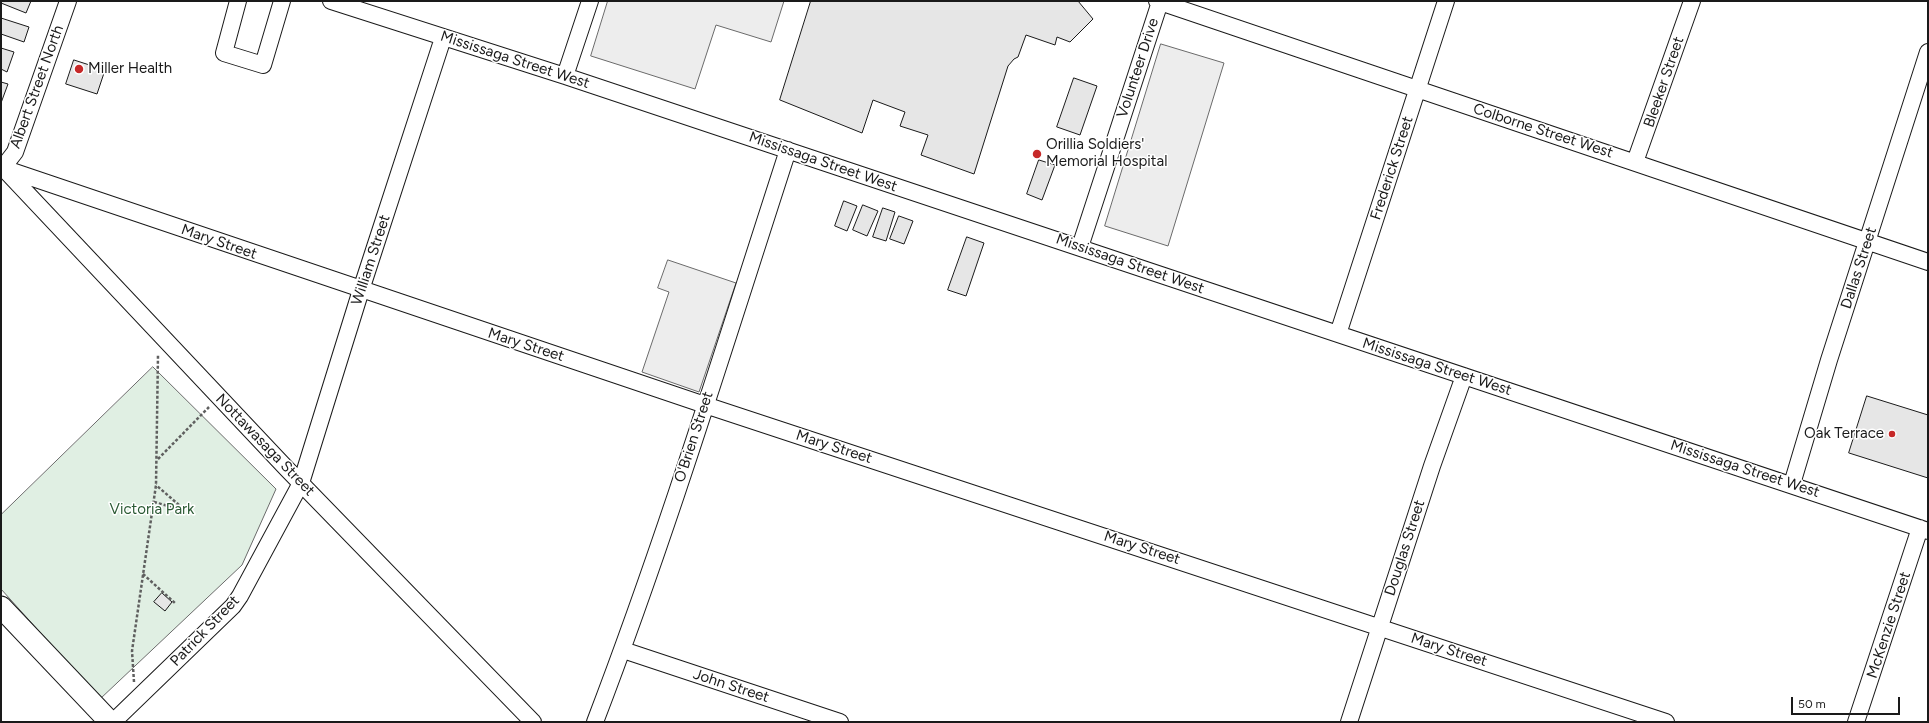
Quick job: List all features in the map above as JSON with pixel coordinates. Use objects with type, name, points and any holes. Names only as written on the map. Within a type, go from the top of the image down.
[{"type":"main road","points":[[1,607],[110,722]]},
{"type":"street","name":"Albert Street North","points":[[2,168],[15,152],[68,1]]},
{"type":"street","points":[[238,1],[224,53],[263,66],[282,1]]},
{"type":"street","name":"Mississaga Street West","points":[[331,1],[565,76],[1924,529]]},
{"type":"street","points":[[565,76],[590,1]]},
{"type":"street","name":"Frederick Street","points":[[1338,334],[1446,1]]},
{"type":"street","name":"Bleeker Street","points":[[1635,162],[1692,1]]},
{"type":"street","name":"Colborne Street West","points":[[1158,2],[1867,240],[1928,262]]},
{"type":"street","name":"Volunteer Drive","points":[[1080,247],[1158,2]]},
{"type":"street","name":"William Street","points":[[301,483],[361,290],[443,38]]},
{"type":"street","name":"Dallas Street","points":[[1792,484],[1867,240],[1928,54]]},
{"type":"street","name":"O'Brien Street","points":[[595,722],[623,650],[788,150]]},
{"type":"street","name":"Mary Street","points":[[2,168],[705,405],[1380,626],[1666,722]]},
{"type":"street","name":"Nottawasaga Street","points":[[2,168],[301,483],[532,722]]},
{"type":"street","name":"Douglas Street","points":[[1349,722],[1432,466],[1464,376]]},
{"type":"street","name":"Patrick Street","points":[[113,722],[233,606],[240,596],[301,483]]},
{"type":"street","name":"McKenzie Street","points":[[1856,722],[1924,529]]},
{"type":"street","name":"John Street","points":[[623,650],[840,722]]},
{"type":"path","points":[[136,700],[132,651],[156,485],[158,459],[160,334]]},
{"type":"path","points":[[158,459],[219,397]]},
{"type":"path","points":[[154,502],[179,509],[179,505],[156,485]]},
{"type":"path","points":[[143,574],[176,604]]},
{"type":"green space","name":"Victoria Park","points":[[153,367],[276,489],[242,565],[100,699],[1,589],[1,515]]},
{"type":"shaded area","points":[[608,1],[784,1],[771,42],[716,25],[695,89],[591,56]]},
{"type":"shaded area","points":[[1161,44],[1224,63],[1168,246],[1105,226]]},
{"type":"shaded area","points":[[668,260],[736,283],[699,392],[642,372],[669,292],[658,288]]},
{"type":"building","points":[[1,1],[31,1],[26,13],[1,3]]},
{"type":"building","points":[[811,1],[1078,1],[1093,19],[1070,42],[1057,37],[1055,45],[1026,35],[1018,57],[1008,66],[974,174],[921,155],[928,135],[900,126],[905,112],[873,100],[862,133],[780,100]]},
{"type":"building","points":[[1,18],[29,27],[24,42],[1,34]]},
{"type":"building","points":[[1,48],[14,52],[7,72],[1,69]]},
{"type":"building","points":[[74,60],[105,70],[97,94],[66,84]]},
{"type":"building","points":[[1074,78],[1097,86],[1080,135],[1057,127]]},
{"type":"building","points":[[1,82],[8,84],[1,103]]},
{"type":"building","points":[[1039,160],[1055,165],[1042,200],[1027,194]]},
{"type":"building","points":[[844,201],[857,206],[847,231],[835,226]]},
{"type":"building","points":[[863,205],[878,211],[867,236],[853,230]]},
{"type":"building","points":[[883,208],[895,212],[886,241],[873,237]]},
{"type":"building","points":[[899,216],[913,221],[904,244],[890,239]]},
{"type":"building","points":[[967,237],[984,243],[966,296],[948,290]]},
{"type":"building","name":"Oak Terrace","points":[[1867,396],[1928,415],[1928,478],[1849,453]]},
{"type":"building","points":[[162,593],[172,602],[165,611],[154,602]]},
{"type":"place","name":"Miller Health","points":[[79,69]]},
{"type":"place","name":"Orillia Soldiers' Memorial Hospital","points":[[1037,154]]},
{"type":"place","name":"Oak Terrace","points":[[1892,434]]}]
